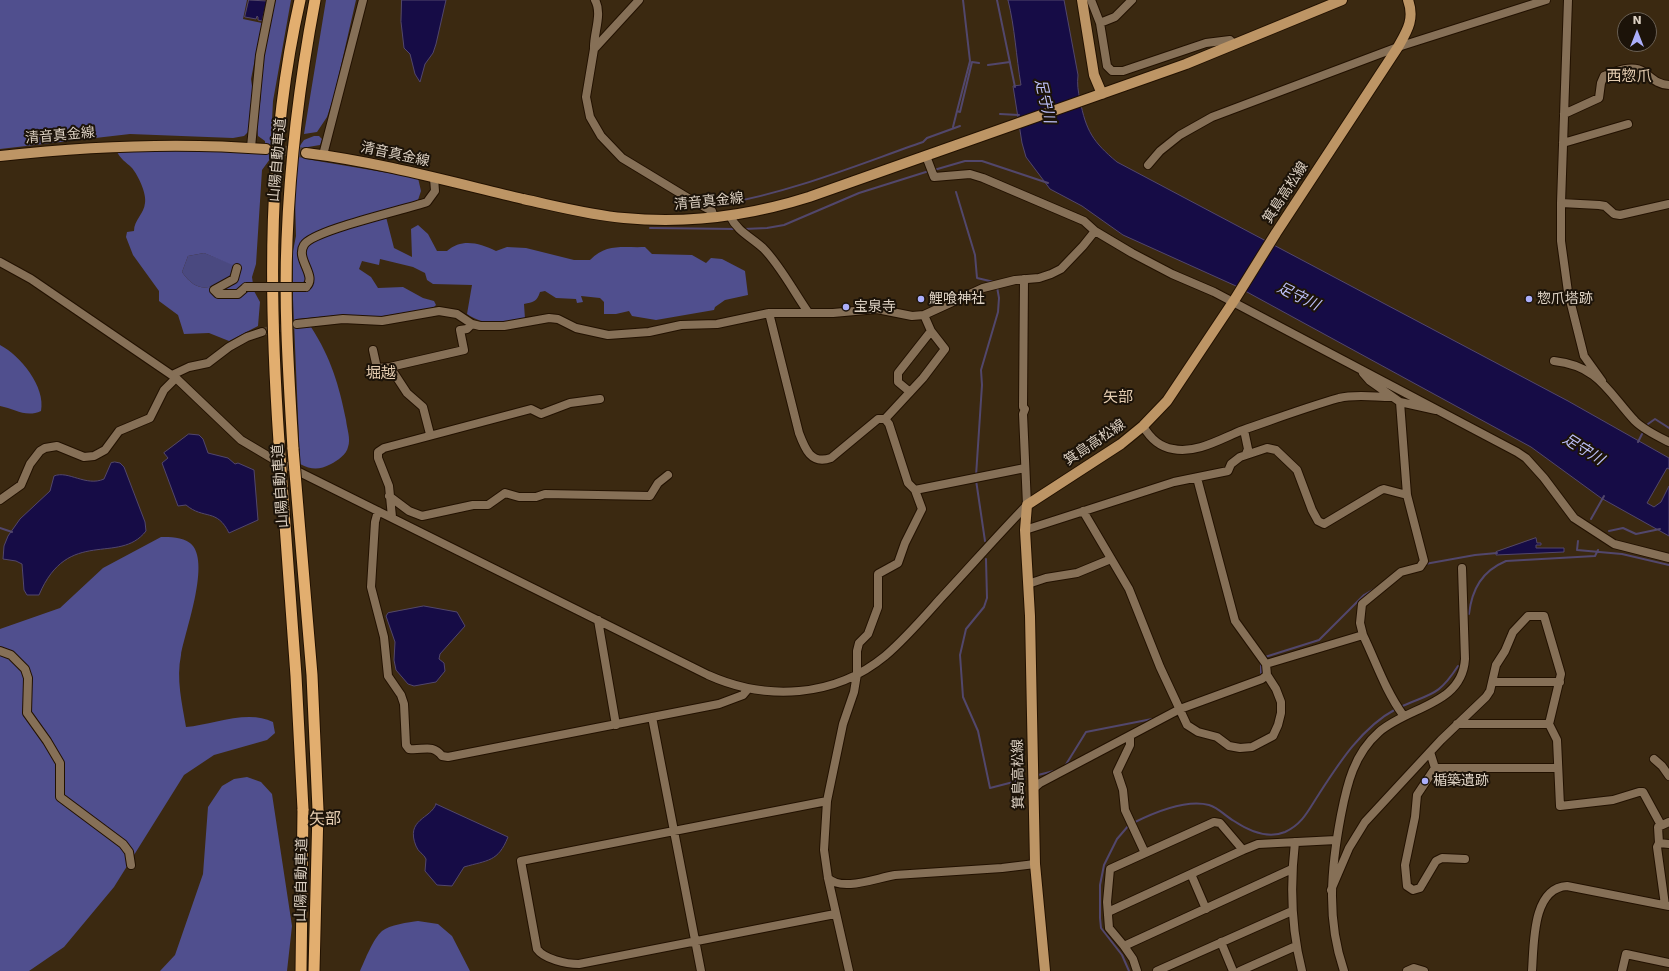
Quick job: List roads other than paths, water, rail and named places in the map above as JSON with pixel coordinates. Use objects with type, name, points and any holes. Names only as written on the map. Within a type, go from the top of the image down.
[{"type":"highway","name":"山陽自動車道","points":[[300,0],[285,90],[274,199],[272,306],[279,442],[296,676],[303,809],[301,971]]},
{"type":"highway","name":"山陽自動車道","points":[[314,971],[318,810],[312,675],[293,449],[287,314],[287,234],[295,136],[315,0]]},
{"type":"main road","points":[[1082,0],[1094,75],[1102,94],[1186,64],[1342,0]]},
{"type":"main road","name":"箕島高松線","points":[[1045,971],[1035,864],[1028,584],[1025,530],[1027,505],[1121,444],[1143,426],[1180,383],[1398,46],[1410,22],[1411,10],[1408,0]]},
{"type":"main road","name":"清音真金線","points":[[306,153],[323,155],[434,178],[603,216],[661,220],[714,218],[735,224],[790,203],[1102,94]]},
{"type":"main road","name":"清音真金線","points":[[0,156],[105,146],[166,145],[251,147],[266,149]]},
{"type":"street","points":[[251,147],[260,55],[271,0]]},
{"type":"street","points":[[323,155],[363,0]]},
{"type":"street","points":[[595,0],[599,10],[593,38],[594,49],[586,97],[590,117],[601,136],[622,158],[693,202],[706,206],[712,211],[714,218]]},
{"type":"street","points":[[594,49],[639,0]]},
{"type":"street","points":[[1091,0],[1100,23],[1107,66],[1112,71],[1117,72],[1206,43],[1230,40],[1234,44]]},
{"type":"street","points":[[1100,23],[1115,17],[1132,0]]},
{"type":"street","points":[[1148,165],[1160,151],[1180,135],[1212,117],[1398,46],[1533,2],[1546,0]]},
{"type":"street","points":[[1568,0],[1561,203],[1561,241],[1568,292],[1584,356],[1602,381],[1642,427],[1669,442]]},
{"type":"street","points":[[1564,114],[1599,98],[1601,83],[1604,76],[1625,69],[1641,70],[1658,83],[1669,85]]},
{"type":"street","points":[[1563,143],[1628,124]]},
{"type":"street","points":[[926,156],[934,177],[970,174],[1071,214],[1084,221],[1095,231],[1152,263],[1234,301],[1360,369],[1441,410],[1526,458],[1544,478],[1574,518],[1597,533],[1614,544],[1669,558]]},
{"type":"street","points":[[237,268],[234,279],[214,290],[218,294],[238,294],[246,287],[306,287],[309,284],[310,278],[302,256],[302,248],[306,242],[325,232],[427,202],[435,191],[434,178]]},
{"type":"street","points":[[1561,203],[1599,204],[1605,206],[1614,214],[1620,215],[1669,204]]},
{"type":"street","points":[[735,224],[763,248],[772,258],[808,312]]},
{"type":"street","points":[[297,324],[343,319],[382,321],[440,311],[457,314],[472,324],[504,326],[549,318],[558,319],[576,328],[608,335],[649,332],[681,325],[717,324],[769,313],[833,313],[877,309],[912,316],[924,315],[983,288],[1024,279],[1039,278],[1061,269],[1095,231]]},
{"type":"street","points":[[0,262],[37,283],[174,376],[241,440],[273,459],[708,675],[748,689],[765,692],[798,692],[830,685],[857,674],[873,665],[898,645],[1027,505],[1023,414],[1025,409],[1023,407],[1024,279]]},
{"type":"street","points":[[769,313],[799,433],[805,449],[810,457],[821,461],[831,458],[878,418],[885,419],[890,424],[908,483],[915,490],[922,508],[905,543],[898,563],[878,574],[878,606],[868,634],[859,643],[854,692],[843,724],[833,766],[827,801],[824,850],[835,914],[849,971]]},
{"type":"street","points":[[885,419],[910,392],[945,349],[930,331],[924,315]]},
{"type":"street","points":[[373,350],[377,368],[390,367],[464,350],[460,330],[467,328],[472,324]]},
{"type":"street","points":[[910,392],[898,382],[898,373],[930,331]]},
{"type":"street","points":[[0,500],[21,485],[30,464],[40,451],[57,446],[84,457],[94,456],[105,450],[119,431],[150,418],[164,390],[174,376],[189,367],[208,363],[247,337],[262,332]]},
{"type":"street","points":[[1554,361],[1583,367],[1602,381]]},
{"type":"street","points":[[390,367],[407,393],[423,407],[430,434]]},
{"type":"street","points":[[1360,369],[1370,380],[1391,397],[1400,402],[1425,409],[1441,410]]},
{"type":"street","points":[[1143,426],[1150,438],[1173,449],[1199,447],[1339,398],[1391,397]]},
{"type":"street","points":[[392,517],[389,486],[378,458],[378,452],[384,448],[430,434],[532,409],[541,414],[570,403],[600,399]]},
{"type":"street","points":[[1399,710],[1379,675],[1376,662],[1363,635],[1360,623],[1362,604],[1401,572],[1423,564],[1407,495],[1400,402]]},
{"type":"street","points":[[1244,430],[1248,449],[1246,454]]},
{"type":"street","points":[[1025,530],[1174,482],[1228,471],[1231,464],[1246,454],[1267,448],[1276,450],[1286,461],[1294,465],[1312,510],[1318,521],[1321,523],[1324,524],[1384,489],[1407,495]]},
{"type":"street","points":[[915,490],[1025,468]]},
{"type":"street","points":[[389,496],[409,511],[422,516],[473,505],[488,505],[505,493],[519,497],[536,497],[545,494],[650,496],[658,483],[668,475]]},
{"type":"street","points":[[1083,511],[1129,589],[1160,667],[1187,726],[1198,732],[1217,737],[1229,746],[1240,748],[1252,747],[1273,736],[1281,713],[1281,702],[1276,689],[1266,675],[1263,662],[1235,621],[1197,478]]},
{"type":"street","points":[[378,511],[375,522],[371,587],[384,637],[388,676],[401,695],[404,704],[406,745],[409,749],[417,750],[432,747],[438,750],[442,756],[448,758],[719,704],[743,695],[748,689]]},
{"type":"street","points":[[1028,584],[1046,578],[1077,573],[1111,559]]},
{"type":"street","points":[[1344,971],[1334,930],[1331,890],[1336,840],[1346,786],[1358,759],[1379,732],[1399,710],[1444,697],[1454,687],[1462,675],[1465,659],[1462,568]]},
{"type":"street","points":[[1331,890],[1356,834],[1376,810],[1430,752],[1486,697],[1493,682],[1496,665],[1505,651],[1516,627],[1528,616],[1544,616],[1561,674],[1551,710],[1549,724],[1557,740],[1560,806],[1613,800],[1643,792],[1665,824],[1658,827],[1659,843],[1657,853],[1667,905],[1567,886],[1552,889],[1547,894],[1541,906],[1532,971]]},
{"type":"street","points":[[598,620],[616,724]]},
{"type":"street","points":[[1263,662],[1363,635]]},
{"type":"street","points":[[0,651],[10,654],[25,669],[28,678],[27,713],[47,740],[60,763],[60,797],[122,844],[129,852],[131,865]]},
{"type":"street","points":[[1033,789],[1040,783],[1130,737],[1179,707],[1262,679],[1266,675]]},
{"type":"street","points":[[1493,682],[1560,682]]},
{"type":"street","points":[[652,717],[701,971]]},
{"type":"street","points":[[1458,724],[1549,724]]},
{"type":"street","points":[[1130,737],[1130,745],[1117,772],[1123,790],[1123,804],[1145,853]]},
{"type":"street","points":[[1430,752],[1435,768]]},
{"type":"street","points":[[1654,759],[1662,766],[1669,776]]},
{"type":"street","points":[[1435,768],[1558,768]]},
{"type":"street","points":[[1435,768],[1417,795],[1415,817],[1404,865],[1407,886],[1413,890],[1420,888],[1436,861],[1442,858],[1465,859]]},
{"type":"street","points":[[827,801],[521,861],[536,944],[541,954],[567,964],[695,942],[835,914]]},
{"type":"street","points":[[1137,971],[1133,959],[1109,928],[1108,912],[1110,869],[1214,822],[1220,822],[1243,850]]},
{"type":"street","points":[[1108,912],[1258,844],[1336,840]]},
{"type":"street","points":[[1295,842],[1292,869],[1292,911],[1296,946],[1302,971]]},
{"type":"street","points":[[1659,843],[1669,844]]},
{"type":"street","points":[[828,878],[832,883],[848,885],[896,875],[1002,868],[1035,864]]},
{"type":"street","points":[[1124,946],[1292,869]]},
{"type":"street","points":[[1190,874],[1206,909]]},
{"type":"street","points":[[1157,971],[1292,911]]},
{"type":"street","points":[[1221,942],[1234,971]]},
{"type":"street","points":[[1240,971],[1296,946]]},
{"type":"street","points":[[1622,971],[1626,954],[1669,963]]},
{"type":"street","points":[[1407,971],[1414,968],[1424,971]]},
{"type":"water","points":[[249,0],[267,1],[262,21],[258,20],[257,16],[256,19],[245,17]]},
{"type":"water","points":[[402,0],[446,0],[436,44],[433,53],[425,64],[420,82],[415,74],[410,54],[404,48],[401,22]]},
{"type":"water","name":"足守川","points":[[1008,0],[1064,0],[1078,75],[1082,111],[1088,128],[1096,142],[1117,162],[1568,401],[1669,458],[1669,469],[1667,468],[1647,503],[1654,507],[1661,502],[1669,486],[1669,536],[1601,498],[1531,447],[1236,286],[1123,235],[1082,206],[1050,189],[1026,157],[1022,143],[1013,86],[1021,85]]},
{"type":"water","points":[[189,434],[199,435],[203,439],[208,453],[228,458],[235,464],[238,463],[254,470],[258,520],[229,533],[220,520],[215,517],[199,512],[186,505],[178,506],[162,463],[168,458],[164,453]]},
{"type":"water","points":[[111,463],[120,463],[124,467],[145,522],[146,531],[135,541],[122,546],[93,550],[78,554],[64,561],[51,574],[39,595],[27,595],[24,590],[22,564],[16,561],[3,559],[4,546],[8,536],[20,519],[50,491],[54,476],[65,475],[84,480],[97,481],[104,479]]},
{"type":"water","points":[[1536,538],[1537,543],[1541,543],[1541,545],[1536,545],[1536,548],[1564,548],[1564,552],[1496,555],[1496,552]]},
{"type":"water","points":[[424,606],[457,612],[465,626],[440,654],[439,659],[444,663],[445,671],[436,682],[414,686],[408,684],[396,670],[394,660],[395,642],[386,616],[388,613]]},
{"type":"water","points":[[436,804],[508,837],[496,856],[486,861],[464,867],[452,886],[437,885],[425,871],[426,859],[417,848],[413,837],[416,825],[433,809]]},
{"type":"waterway","points":[[957,111],[970,61],[963,0]]},
{"type":"waterway","points":[[997,0],[1015,87]]},
{"type":"waterway","points":[[953,127],[957,111],[960,112],[972,62],[979,63]]},
{"type":"waterway","points":[[988,65],[1010,62]]},
{"type":"waterway","points":[[1000,114],[1019,115]]},
{"type":"waterway","points":[[723,204],[749,199],[824,177],[923,142],[927,138],[960,126]]},
{"type":"waterway","points":[[934,170],[965,161],[982,161],[1048,183]]},
{"type":"waterway","points":[[744,229],[767,228],[784,225],[859,193],[929,171]]},
{"type":"waterway","points":[[956,192],[975,255],[977,278],[994,282]]},
{"type":"waterway","points":[[650,228],[736,229]]},
{"type":"waterway","points":[[976,476],[982,385],[981,370],[998,312],[999,298],[997,287]]},
{"type":"waterway","points":[[1648,424],[1655,419],[1669,428]]},
{"type":"waterway","points":[[1638,442],[1642,434]]},
{"type":"waterway","points":[[976,480],[985,541]]},
{"type":"waterway","points":[[1591,519],[1604,496]]},
{"type":"waterway","points":[[0,528],[12,532]]},
{"type":"waterway","points":[[1609,531],[1623,528],[1636,534],[1660,529]]},
{"type":"waterway","points":[[1578,541],[1577,550],[1622,554],[1669,565]]},
{"type":"waterway","points":[[1469,614],[1470,605],[1480,582],[1491,570],[1506,561],[1595,556],[1598,550]]},
{"type":"waterway","points":[[1425,564],[1475,555],[1497,553]]},
{"type":"waterway","points":[[986,559],[987,598],[984,607],[966,629],[960,655],[963,697],[978,731],[990,788],[1025,779]]},
{"type":"waterway","points":[[1265,657],[1319,640],[1364,595],[1376,588]]},
{"type":"waterway","points":[[1261,662],[1261,675]]},
{"type":"waterway","points":[[1400,707],[1427,696],[1439,689],[1445,684],[1458,666]]},
{"type":"waterway","points":[[1133,823],[1150,815],[1180,805],[1200,804],[1213,806],[1240,825],[1252,831],[1272,835],[1285,832],[1291,829],[1305,816],[1343,758],[1352,747],[1372,726],[1396,709]]},
{"type":"waterway","points":[[1065,766],[1086,732],[1152,719]]},
{"type":"waterway","points":[[1038,775],[1058,770]]},
{"type":"waterway","points":[[1129,825],[1117,839],[1104,865],[1100,885],[1100,918],[1101,928],[1122,955],[1129,971]]},
{"type":"tunnel","points":[[270,149],[306,153]]},
{"type":"tunnel","points":[[262,332],[297,324]]},
{"type":"place","name":"鯉喰神社","points":[[921,299]]},
{"type":"place","name":"惣爪塔跡","points":[[1529,299]]},
{"type":"place","name":"宝泉寺","points":[[846,307]]},
{"type":"place","name":"楯築遺跡","points":[[1425,781]]},
{"type":"district","name":"西惣爪","points":[[1629,77]]},
{"type":"district","name":"堀越","points":[[381,374]]},
{"type":"district","name":"矢部","points":[[1118,398]]},
{"type":"district","name":"矢部","points":[[325,820]]}]
